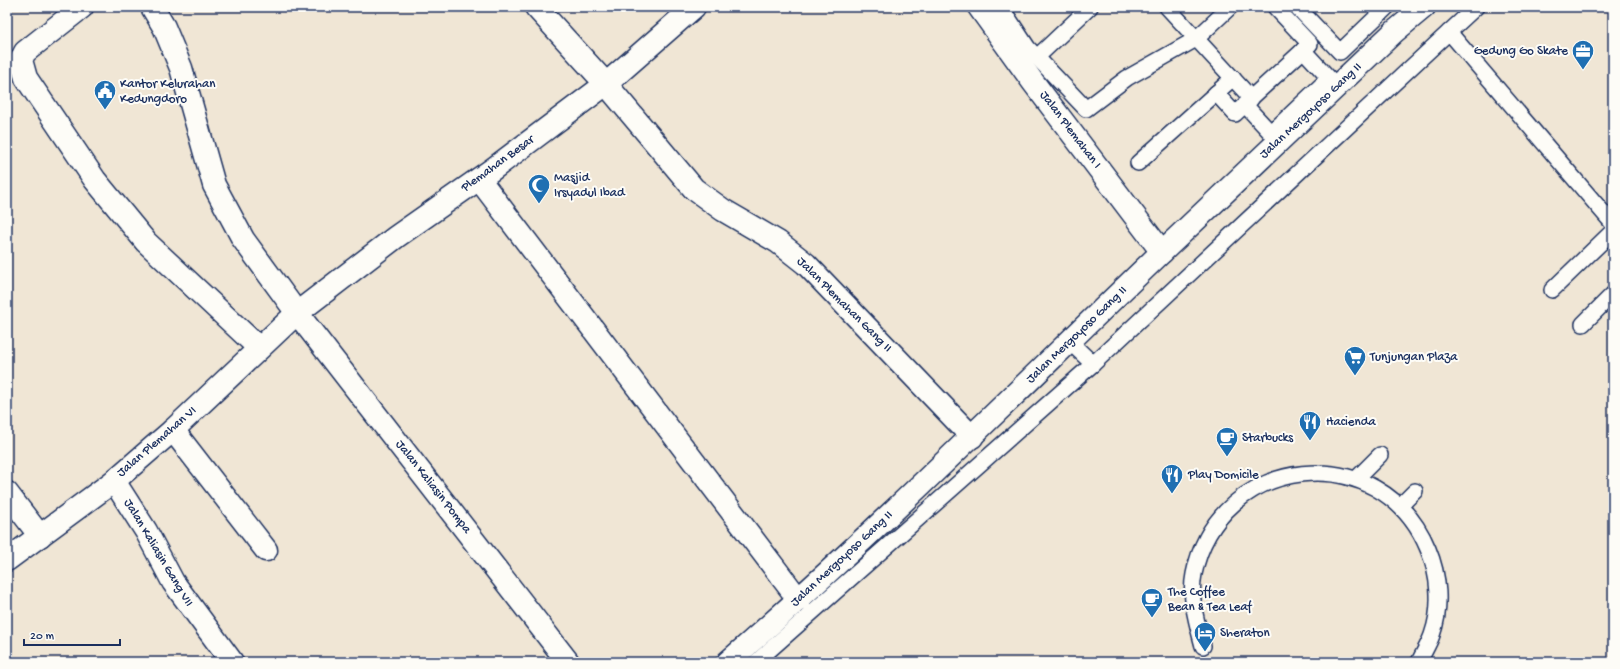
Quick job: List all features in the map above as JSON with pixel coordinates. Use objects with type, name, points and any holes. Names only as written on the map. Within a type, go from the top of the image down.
[{"type":"street","points":[[82,7],[25,52],[20,60],[26,78],[96,180],[146,242],[259,348]]},
{"type":"street","name":"Jalan Kaliasin Pompa","points":[[152,7],[164,27],[181,68],[214,185],[243,239],[297,313],[568,662]]},
{"type":"street","name":"Jalan Plemahan Gang II","points":[[536,7],[606,84],[694,189],[723,210],[778,242],[806,264],[972,437]]},
{"type":"street","name":"Plemahan Besar","points":[[297,313],[396,237],[479,179],[606,84],[694,7]]},
{"type":"street","name":"Jalan Plemahan I","points":[[979,7],[1033,82],[1162,252]]},
{"type":"street","name":"Jalan Mergoyoso Gang II","points":[[728,662],[798,600],[972,437],[1162,252],[1394,32],[1424,7]]},
{"type":"street","points":[[479,179],[798,600]]},
{"type":"street","name":"Jalan Plemahan VI","points":[[7,560],[114,481],[173,430],[297,313]]},
{"type":"street","points":[[173,430],[266,550]]},
{"type":"street","name":"Jalan Kaliasin Gang VII","points":[[114,481],[146,531],[177,588],[232,662]]},
{"type":"street","points":[[7,493],[40,536]]},
{"type":"lane","points":[[1001,7],[1028,48],[1086,109],[1127,78],[1196,38],[1230,7]]},
{"type":"lane","points":[[1037,57],[1090,7]]},
{"type":"lane","points":[[1166,7],[1233,78],[1248,102],[1271,133],[1329,78],[1303,50]]},
{"type":"lane","points":[[1216,94],[1235,114],[1310,44],[1275,7]]},
{"type":"lane","points":[[1297,7],[1340,52],[1387,7]]},
{"type":"lane","points":[[756,662],[1093,364],[1476,7]]},
{"type":"lane","points":[[1449,32],[1613,224]]},
{"type":"lane","points":[[1138,163],[1233,78]]},
{"type":"lane","points":[[1552,290],[1613,231]]},
{"type":"lane","points":[[1583,324],[1613,294]]},
{"type":"lane","points":[[1070,342],[1093,364]]},
{"type":"lane","points":[[1356,479],[1380,455]]},
{"type":"lane","points":[[1203,646],[1193,611],[1193,575],[1204,541],[1224,511],[1252,489],[1285,475],[1320,472],[1356,479],[1379,490],[1400,506],[1422,533],[1435,565],[1439,600],[1432,635],[1419,662]]},
{"type":"lane","points":[[1400,506],[1415,491]]},
{"type":"place","name":"Gedung Go Skate","points":[[1583,70]]},
{"type":"place","name":"Kantor Kelurahan Kedungdoro","points":[[105,110]]},
{"type":"place","name":"Masjid Irsyadul Ibad","points":[[539,204]]},
{"type":"place","name":"Tunjungan Plaza","points":[[1355,376]]},
{"type":"place","name":"Hacienda","points":[[1310,442]]},
{"type":"place","name":"Starbucks","points":[[1227,458]]},
{"type":"place","name":"Play Domicile","points":[[1172,494]]},
{"type":"place","name":"The Coffee Bean & Tea Leaf","points":[[1152,618]]},
{"type":"place","name":"Sheraton","points":[[1205,652]]}]
